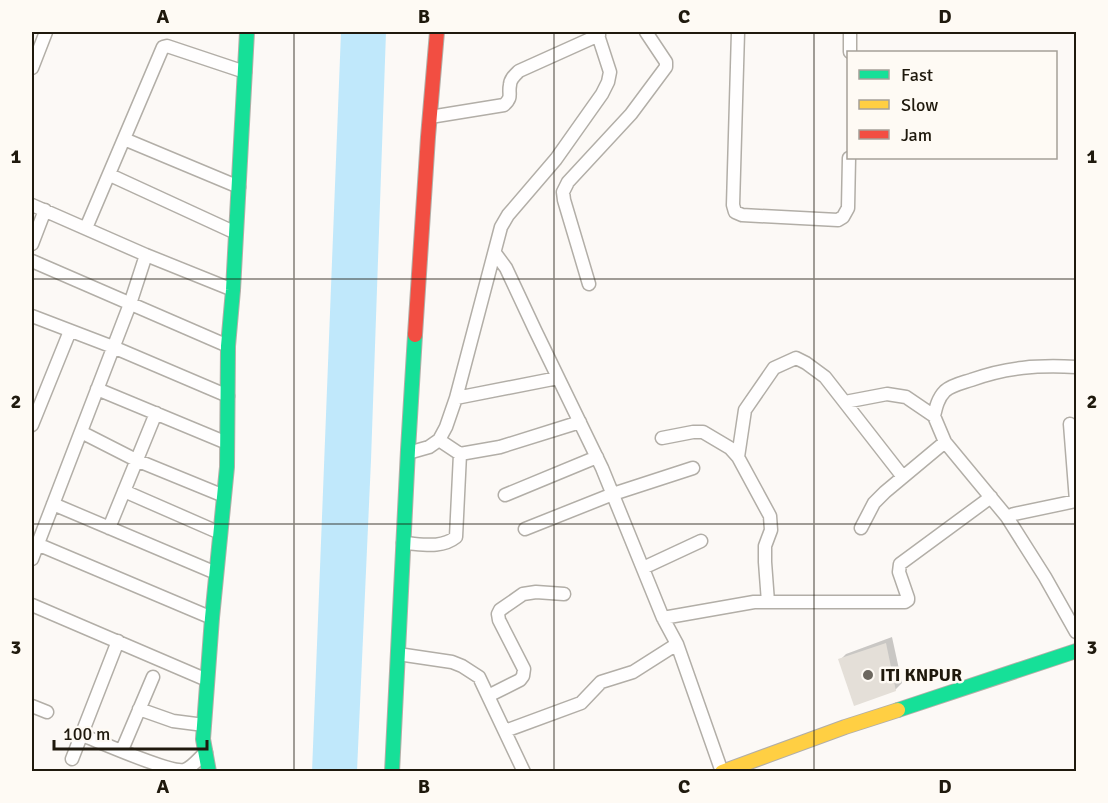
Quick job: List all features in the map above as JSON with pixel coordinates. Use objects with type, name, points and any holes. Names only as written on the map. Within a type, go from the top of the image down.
[{"type":"street","points":[[32,68],[46,32]]},
{"type":"street","points":[[209,771],[203,739],[224,496],[228,346],[247,32]]},
{"type":"street","points":[[392,771],[408,453],[437,32]]},
{"type":"street","points":[[589,284],[563,192],[568,182],[631,114],[666,67],[666,62],[646,32]]},
{"type":"street","points":[[738,32],[733,205],[735,212],[742,215],[838,220],[843,217],[848,208],[849,159]]},
{"type":"street","points":[[850,32],[850,51]]},
{"type":"street","points":[[408,453],[429,447],[439,440],[447,427],[501,227],[508,215],[556,159],[608,82],[610,72],[598,33],[519,71],[510,83],[510,98],[504,105],[430,117]]},
{"type":"street","points":[[86,228],[163,47],[167,46],[245,72]]},
{"type":"street","points":[[124,139],[239,187]]},
{"type":"street","points":[[110,175],[236,233]]},
{"type":"street","points":[[32,205],[233,290]]},
{"type":"street","points":[[32,244],[45,210]]},
{"type":"street","points":[[495,253],[506,268],[597,457],[663,618],[677,644],[722,771],[844,727],[1077,651]]},
{"type":"street","points":[[32,559],[130,304],[146,255]]},
{"type":"street","points":[[32,261],[228,346]]},
{"type":"street","points":[[32,316],[113,347],[228,396]]},
{"type":"street","points":[[32,425],[70,331]]},
{"type":"street","points":[[738,457],[745,410],[774,368],[796,358],[825,377],[903,477]]},
{"type":"street","points":[[934,416],[939,400],[955,385],[1018,367],[1077,367]]},
{"type":"street","points":[[456,398],[558,378]]},
{"type":"street","points":[[97,389],[227,443]]},
{"type":"street","points":[[845,402],[887,394],[906,398],[934,416],[945,442],[1007,517],[1077,632]]},
{"type":"street","points":[[109,528],[156,413]]},
{"type":"street","points":[[439,440],[460,454],[500,447],[580,422]]},
{"type":"street","points":[[1007,517],[1077,501],[1070,424]]},
{"type":"street","points":[[81,432],[136,460],[224,496]]},
{"type":"street","points":[[662,438],[703,432],[730,448],[738,457],[770,516],[771,530],[765,546],[768,602]]},
{"type":"street","points":[[861,528],[874,503],[945,442]]},
{"type":"street","points":[[403,543],[441,545],[456,537],[460,454]]},
{"type":"street","points":[[506,495],[597,457]]},
{"type":"street","points":[[525,529],[613,494],[693,468]]},
{"type":"street","points":[[124,491],[220,533]]},
{"type":"street","points":[[663,618],[754,602],[905,602],[908,598],[899,572],[900,564],[991,497]]},
{"type":"street","points":[[53,504],[216,573]]},
{"type":"street","points":[[643,568],[701,541]]},
{"type":"street","points":[[37,544],[212,618]]},
{"type":"street","points":[[488,696],[520,680],[524,669],[499,621],[500,610],[523,594],[536,592],[564,594]]},
{"type":"street","points":[[32,605],[207,680]]},
{"type":"street","points":[[72,759],[118,641]]},
{"type":"street","points":[[506,731],[581,703],[601,682],[633,672],[677,644]]},
{"type":"street","points":[[398,654],[452,662],[479,677],[524,771]]},
{"type":"street","points":[[122,750],[153,677]]},
{"type":"street","points":[[32,706],[47,712]]},
{"type":"street","points":[[139,709],[173,721],[204,725]]},
{"type":"street","points":[[82,735],[176,770],[186,770],[206,752]]},
{"type":"water","points":[[341,32],[386,32],[371,460],[357,771],[312,772]]},
{"type":"building","name":"ITI KNPUR","points":[[886,643],[896,691],[854,706],[838,659]]},
{"type":"traffic: fast","points":[[209,772],[203,739],[227,467],[228,346],[247,32]]},
{"type":"traffic: fast","points":[[392,772],[415,335]]},
{"type":"traffic: fast","points":[[898,710],[1076,651]]},
{"type":"traffic: slow","points":[[722,772],[898,710]]},
{"type":"traffic: jam","points":[[415,335],[437,32]]},
{"type":"place","name":"ITI KNPUR","points":[[868,675]]}]
